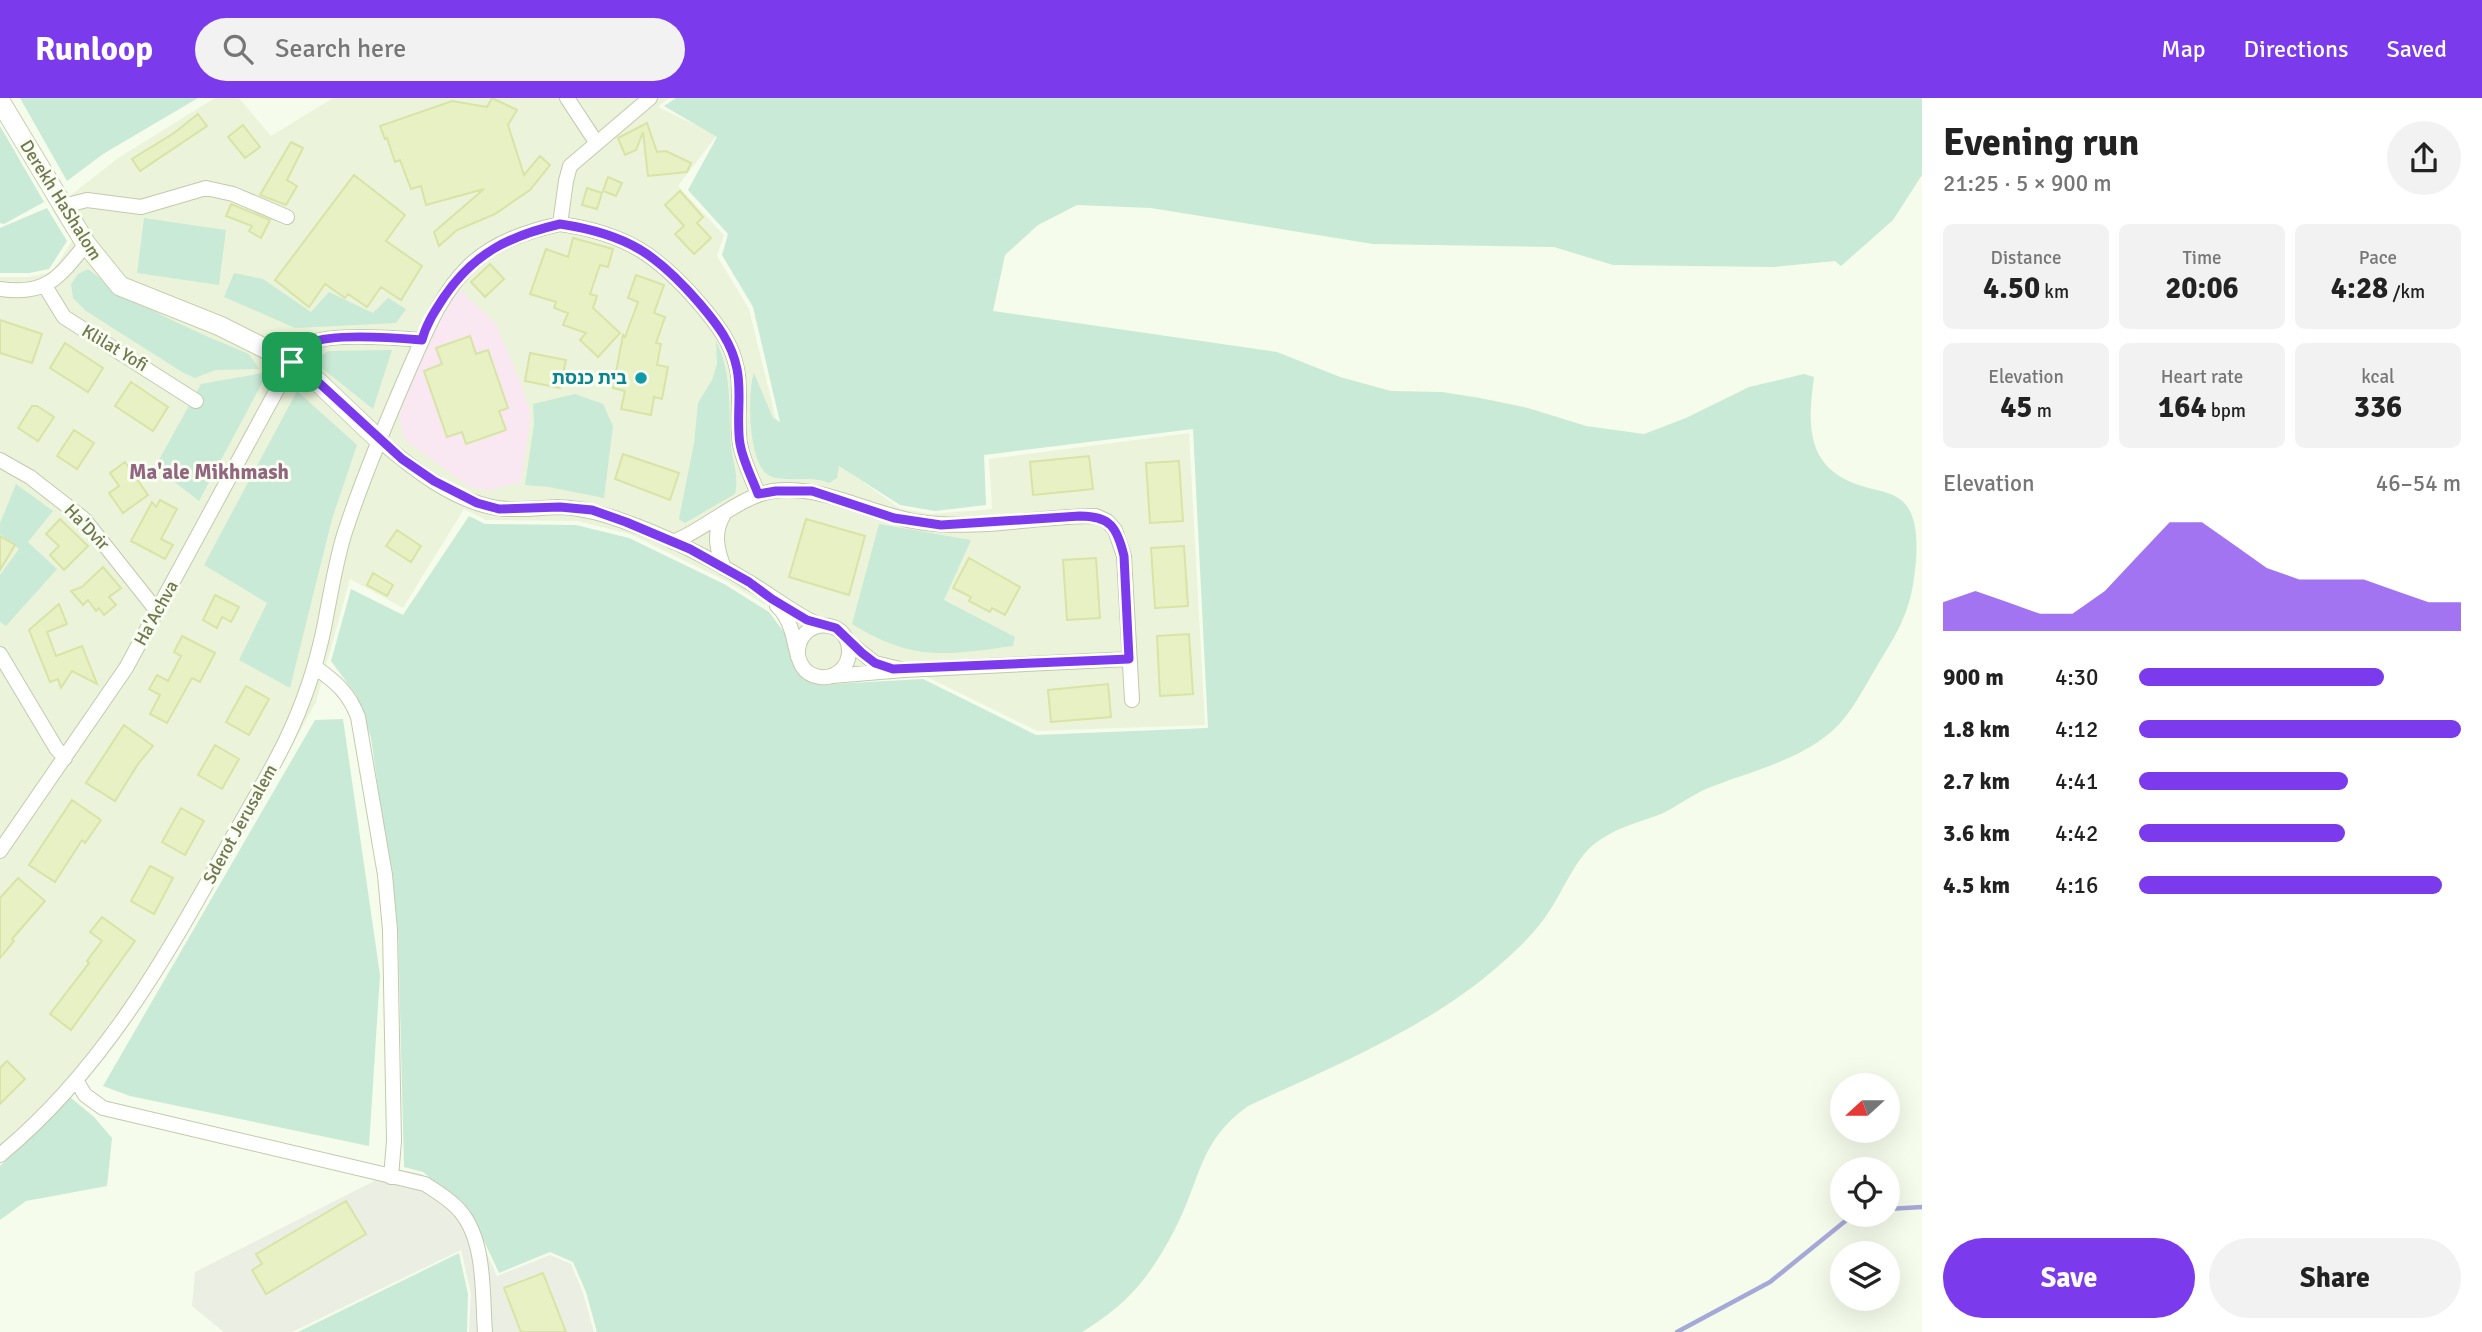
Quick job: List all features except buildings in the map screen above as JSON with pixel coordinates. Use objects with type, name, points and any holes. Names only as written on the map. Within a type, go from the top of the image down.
[{"type":"street","points":[[567,98],[596,142]]},
{"type":"street","points":[[650,98],[570,166],[560,224],[601,231],[657,259],[684,286],[725,335],[733,351],[738,376],[740,442],[758,494]]},
{"type":"street","name":"Derekh HaShalom","points":[[0,101],[86,244],[120,286],[219,326],[292,362],[317,381],[379,440]]},
{"type":"street","points":[[63,206],[87,200],[141,207],[206,187],[233,194],[287,217]]},
{"type":"street","name":"Sderot Jerusalem","points":[[0,1155],[76,1080],[122,1022],[172,945],[286,739],[314,667],[344,536],[379,440],[425,328],[437,308],[471,264],[501,244],[530,231],[560,224]]},
{"type":"street","points":[[0,289],[18,292],[44,286],[57,279],[86,244]]},
{"type":"street","name":"Klilat Yofi","points":[[44,286],[64,317],[196,401]]},
{"type":"street","points":[[292,362],[303,348],[315,341],[384,336],[422,340]]},
{"type":"street","name":"Ha'Achva","points":[[0,851],[126,668],[292,362]]},
{"type":"street","points":[[379,440],[434,481],[477,503],[499,509],[560,507],[592,510],[673,542],[749,582],[772,599],[819,625],[836,628],[847,641],[875,663],[904,670]]},
{"type":"street","name":"Ha'Dvir","points":[[0,460],[30,477],[84,519],[157,611]]},
{"type":"street","points":[[673,542],[758,494],[776,491],[812,491],[894,518],[941,525],[1096,516],[1107,521],[1121,541],[1124,556],[1132,700]]},
{"type":"street","points":[[723,516],[717,526],[717,538],[724,568]]},
{"type":"street","points":[[772,599],[783,612],[792,630],[798,657],[807,671],[822,677],[904,670],[1129,659]]},
{"type":"street","points":[[798,657],[797,648],[804,633],[819,625]]},
{"type":"street","points":[[831,676],[845,666],[849,650],[847,641]]},
{"type":"street","points":[[0,654],[49,738],[65,758]]},
{"type":"street","points":[[314,667],[339,684],[351,698],[358,717],[385,875],[392,989],[394,1141],[391,1177]]},
{"type":"street","points":[[76,1080],[85,1095],[103,1108],[425,1184],[459,1210],[468,1223],[479,1262],[485,1332]]},
{"type":"shaded area","points":[[20,98],[198,98],[103,154],[67,181]]},
{"type":"shaded area","name":"Ma'ale Mikhmash","points":[[215,98],[239,98],[271,136],[333,98],[669,98],[658,107],[717,135],[678,186],[724,235],[717,256],[749,309],[776,419],[899,508],[931,514],[992,509],[989,459],[1189,433],[1205,725],[1037,731],[923,675],[799,670],[790,636],[772,609],[726,581],[630,534],[577,521],[486,520],[464,509],[403,608],[350,579],[316,702],[250,823],[150,990],[0,1161],[0,277],[29,277],[52,272],[72,241],[52,210],[118,158]]},
{"type":"shaded area","points":[[676,98],[1922,98],[1922,175],[1893,220],[1841,266],[1835,261],[1774,267],[1613,265],[1554,247],[1373,244],[1151,208],[1077,205],[1038,225],[1005,255],[993,311],[1277,352],[1340,377],[1391,391],[1442,392],[1480,398],[1528,408],[1586,426],[1644,434],[1686,418],[1749,387],[1804,374],[1814,377],[1812,430],[1821,458],[1831,470],[1846,479],[1898,498],[1906,505],[1914,521],[1915,570],[1909,602],[1901,624],[1851,710],[1831,732],[1787,759],[1706,789],[1661,814],[1626,826],[1601,839],[1581,858],[1535,930],[1486,977],[1422,1021],[1354,1057],[1248,1106],[1219,1134],[1210,1148],[1184,1211],[1147,1275],[1125,1300],[1082,1332],[597,1332],[586,1292],[573,1262],[550,1252],[499,1273],[469,1209],[423,1172],[404,1167],[398,928],[371,738],[357,696],[331,661],[351,589],[403,615],[469,516],[485,524],[576,525],[629,538],[724,584],[769,612],[789,639],[797,672],[832,684],[923,679],[1036,735],[1208,728],[1193,429],[984,455],[986,505],[935,511],[900,505],[839,466],[837,478],[829,483],[770,476],[757,459],[753,444],[750,396],[754,373],[773,418],[780,422],[753,307],[722,255],[728,234],[688,190],[717,137],[664,106]]},
{"type":"shaded area","points":[[0,126],[44,202],[4,224],[0,223]]},
{"type":"shaded area","points":[[47,208],[67,241],[49,269],[29,273],[0,273],[0,228]]},
{"type":"shaded area","points":[[144,218],[226,230],[219,285],[137,273]]},
{"type":"shaded area","points":[[88,269],[145,306],[249,354],[259,369],[215,370],[195,378],[182,372],[86,311],[73,298],[71,284],[78,274]]},
{"type":"shaded area","points":[[234,273],[263,279],[311,312],[329,292],[373,313],[388,298],[406,309],[396,323],[295,328],[224,297]]},
{"type":"shaded area","points":[[460,290],[496,324],[531,416],[521,482],[487,491],[468,486],[404,439],[399,416],[436,321]]},
{"type":"shaded area","points":[[716,341],[725,367],[729,392],[731,445],[736,475],[735,494],[685,523],[679,519],[694,443],[698,403],[712,380],[717,364]]},
{"type":"shaded area","points":[[392,350],[373,409],[313,361],[328,351]]},
{"type":"shaded area","points":[[268,372],[199,501],[155,467],[201,384]]},
{"type":"shaded area","points":[[297,391],[357,445],[332,519],[290,688],[239,660],[267,603],[204,565]]},
{"type":"shaded area","points":[[575,394],[603,404],[613,426],[604,498],[525,485],[534,424],[533,404]]},
{"type":"shaded area","points":[[16,484],[53,511],[28,542],[57,569],[6,626],[0,622],[0,575],[19,549],[0,534],[0,523]]},
{"type":"shaded area","points":[[879,524],[971,540],[944,600],[1015,637],[1013,646],[968,652],[930,653],[894,645],[852,624]]},
{"type":"shaded area","points":[[343,719],[380,975],[369,1146],[130,1096],[103,1086],[315,720]]},
{"type":"shaded area","points":[[70,1097],[94,1117],[112,1138],[107,1186],[26,1201],[0,1220],[0,1166]]},
{"type":"shaded area","points":[[398,1169],[422,1174],[467,1210],[497,1276],[550,1255],[571,1264],[594,1332],[469,1332],[471,1294],[461,1250],[292,1332],[224,1332],[192,1306],[195,1272]]},
{"type":"shaded area","points":[[459,1253],[468,1294],[467,1332],[298,1332]]},
{"type":"waterway","points":[[1900,1208],[1922,1207]]},
{"type":"waterway","points":[[1677,1332],[1770,1282],[1838,1227]]},
{"type":"place","name":"בית כנסת","points":[[641,378]]},
{"type":"district","name":"Ma'ale Mikhmash","points":[[209,472]]},
{"type":"route","points":[[560,224],[601,231],[657,259],[678,279],[725,335],[737,368],[742,454],[758,494],[812,491],[894,518],[941,525],[1096,516],[1107,521],[1121,541],[1129,659],[904,670],[875,663],[847,641],[836,628],[807,620],[749,582],[690,549],[626,522],[592,510],[560,507],[499,509],[477,503],[434,481],[379,440],[317,381],[292,362],[303,348],[315,341],[384,336],[422,340],[425,328],[453,285],[471,264],[501,244],[530,231],[560,224]]}]
